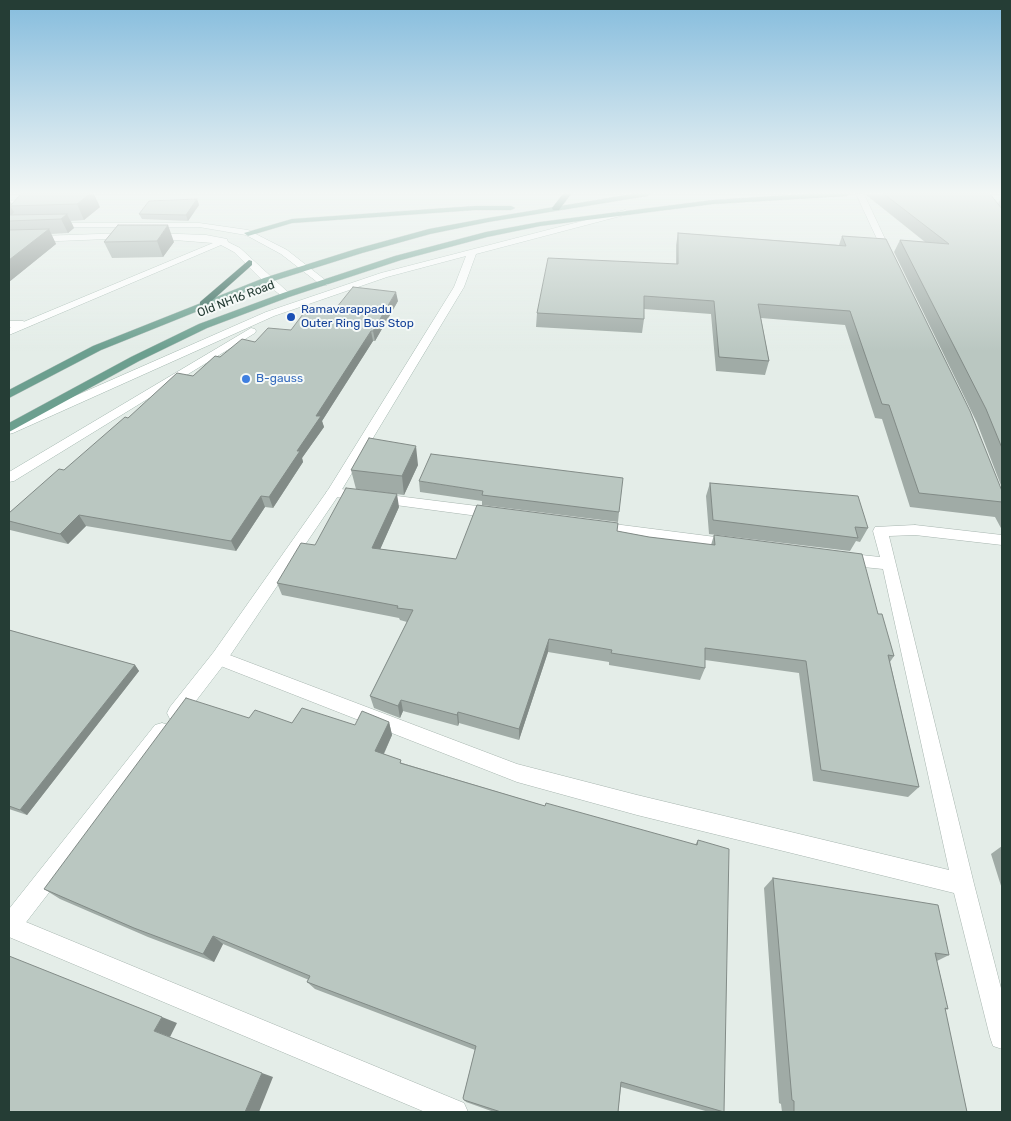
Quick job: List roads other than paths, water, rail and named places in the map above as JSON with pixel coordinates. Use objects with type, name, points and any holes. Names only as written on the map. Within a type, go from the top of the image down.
[{"type":"highway","points":[[203,304],[249,263]]},
{"type":"main road","name":"Old NH16 Road","points":[[9,395],[97,348],[203,304],[267,280],[376,246]]},
{"type":"main road","name":"Old NH16 Road","points":[[9,429],[152,351],[203,326],[286,295],[398,258],[443,246]]},
{"type":"street","points":[[9,332],[23,324],[211,246]]},
{"type":"street","points":[[230,246],[237,250],[267,280],[286,295]]},
{"type":"street","points":[[273,246],[307,268],[324,283]]},
{"type":"street","points":[[9,429],[270,314],[384,275],[497,246]]},
{"type":"street","points":[[884,246],[893,265]]},
{"type":"street","points":[[456,1112],[9,926],[219,658],[333,493],[458,286],[472,253]]},
{"type":"street","points":[[9,478],[239,339],[262,324],[270,314]]},
{"type":"street","points":[[9,324],[23,324]]},
{"type":"street","points":[[333,493],[509,515]]},
{"type":"street","points":[[587,525],[743,546]]},
{"type":"street","points":[[1002,540],[915,530],[880,531],[963,884],[1002,1037]]},
{"type":"street","points":[[830,557],[889,564]]},
{"type":"street","points":[[219,658],[517,773],[637,805],[963,884]]},
{"type":"place","name":"Ramavarappadu Outer Ring Bus Stop","points":[[291,317]]},
{"type":"place","name":"B-gauss","points":[[246,379]]}]
